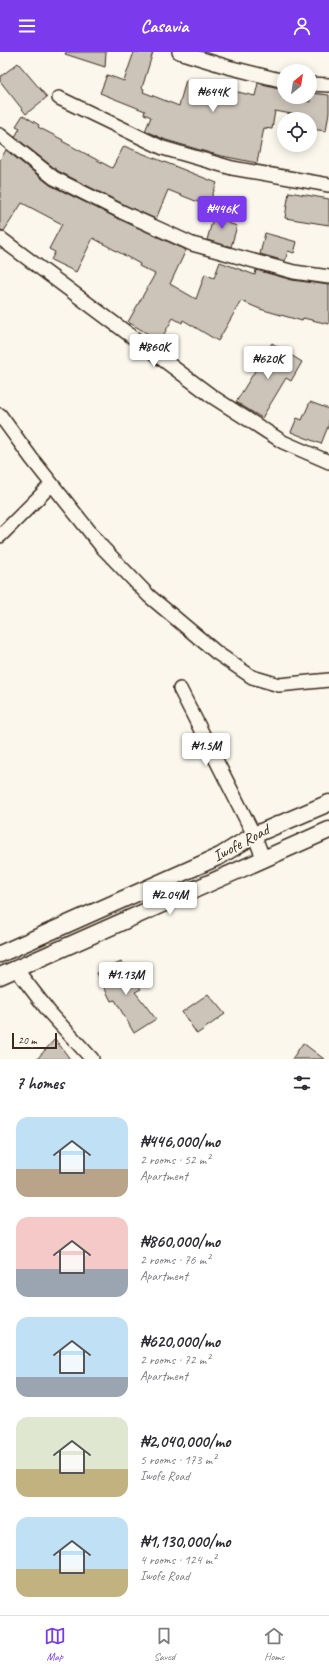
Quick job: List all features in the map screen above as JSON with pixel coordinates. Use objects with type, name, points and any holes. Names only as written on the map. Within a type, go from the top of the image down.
[{"type":"street","points":[[179,52],[228,67],[277,79]]},
{"type":"street","points":[[317,84],[329,85]]},
{"type":"street","points":[[59,98],[163,148],[232,168],[329,185]]},
{"type":"street","points":[[0,135],[54,178],[122,212],[192,244],[294,272],[329,277]]},
{"type":"street","points":[[0,238],[213,397],[283,442],[329,462]]},
{"type":"street","points":[[0,416],[102,547],[150,596],[217,653],[252,677],[279,685],[329,680]]},
{"type":"street","points":[[0,536],[52,484]]},
{"type":"street","points":[[180,689],[254,835],[264,860]]},
{"type":"street","name":"Iwofe Road","points":[[0,954],[220,856],[254,835],[329,803]]},
{"type":"street","name":"Iwofe Road","points":[[0,976],[329,830]]},
{"type":"street","points":[[16,969],[50,1013],[92,1059]]},
{"type":"building","points":[[66,52],[106,52],[105,67],[65,54]]},
{"type":"building","points":[[134,52],[153,52],[142,88],[144,89],[143,92],[179,106],[186,80],[255,96],[258,83],[277,88],[277,104],[317,104],[317,94],[329,95],[329,112],[326,131],[317,130],[317,112],[275,111],[272,129],[264,128],[257,163],[217,155],[166,140],[145,131],[151,117],[144,114],[145,111],[100,93],[107,75],[124,81]]},
{"type":"building","points":[[18,63],[47,97],[26,114],[0,81],[0,77]]},
{"type":"building","points":[[23,115],[39,125],[38,127],[112,168],[124,146],[217,183],[208,206],[168,190],[156,219],[125,205],[58,171],[15,137],[20,128],[16,126]]},
{"type":"building","points":[[6,150],[50,185],[186,250],[170,284],[196,299],[205,274],[214,278],[220,262],[255,275],[256,270],[292,280],[329,285],[329,324],[303,318],[302,321],[260,309],[241,301],[218,341],[183,320],[182,323],[173,318],[160,341],[128,322],[155,274],[93,238],[76,272],[51,260],[55,252],[49,249],[62,224],[22,203],[4,231],[0,230],[0,160]]},
{"type":"building","points":[[289,192],[329,199],[329,225],[285,218]]},
{"type":"building","points":[[215,211],[230,216],[228,223],[237,226],[231,247],[207,240]]},
{"type":"building","points":[[265,233],[297,242],[294,253],[288,251],[285,261],[260,254]]},
{"type":"building","points":[[272,343],[302,362],[291,381],[286,378],[262,418],[236,402]]},
{"type":"building","points":[[310,402],[329,409],[329,424],[321,444],[291,432],[297,418],[302,420]]},
{"type":"building","points":[[121,962],[141,989],[135,992],[156,1019],[134,1033],[115,1000],[111,1001],[97,973]]},
{"type":"building","points":[[208,994],[225,1014],[197,1034],[182,1012]]},
{"type":"building","points":[[55,1039],[70,1059],[37,1059]]},
{"type":"building","points":[[303,1043],[324,1059],[292,1059]]}]
